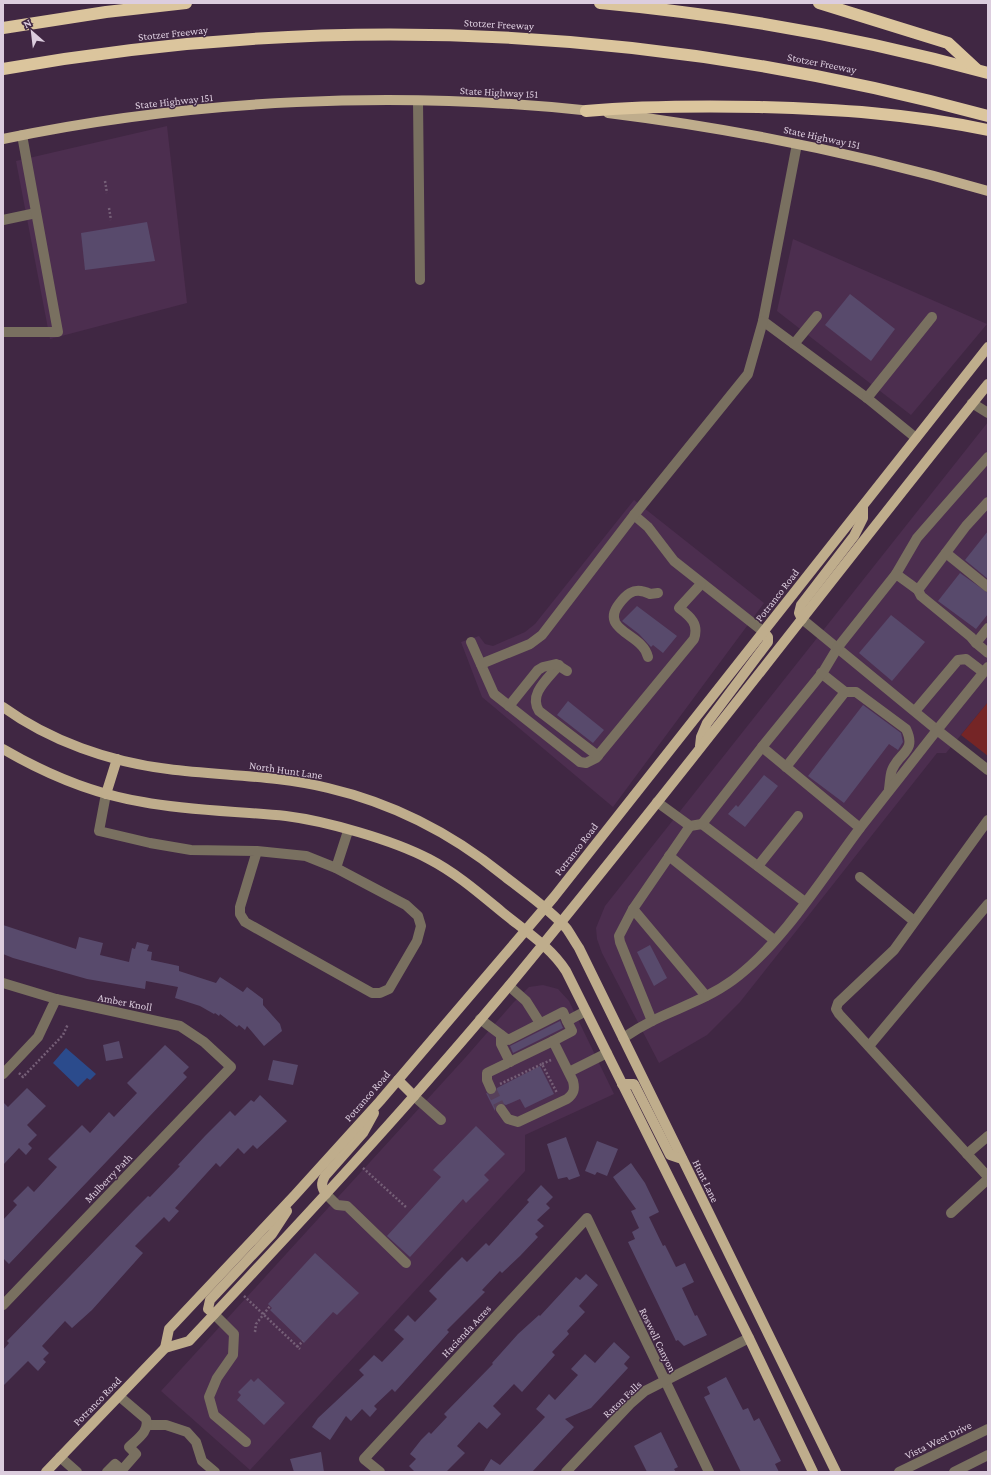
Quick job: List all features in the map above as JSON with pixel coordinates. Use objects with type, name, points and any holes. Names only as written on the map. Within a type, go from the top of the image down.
[{"type":"highway","points":[[3,28],[98,13],[186,3]]},
{"type":"highway","points":[[600,3],[686,12],[777,26],[869,44],[983,71]]},
{"type":"highway","points":[[819,3],[948,43],[983,71]]},
{"type":"highway","name":"Stotzer Freeway","points":[[3,70],[120,52],[258,39],[374,34],[514,38],[637,48],[759,64],[858,83],[988,116]]},
{"type":"highway","points":[[586,111],[637,107],[816,109],[897,115],[988,130]]},
{"type":"main road","name":"State Highway 151","points":[[3,139],[103,121],[218,108],[318,103],[418,101],[510,104],[677,122],[797,144],[903,167],[988,191]]},
{"type":"main road","name":"Potranco Road","points":[[165,1348],[169,1328],[295,1195],[380,1101],[526,931],[988,347]]},
{"type":"main road","name":"Potranco Road","points":[[46,1472],[165,1348],[189,1341],[326,1194],[414,1096],[509,986],[560,923],[988,384]]},
{"type":"main road","points":[[802,619],[799,613],[801,605],[854,536],[863,518],[863,506]]},
{"type":"main road","points":[[700,748],[701,737],[707,724],[768,642],[768,637],[764,632]]},
{"type":"main road","name":"North Hunt Lane","points":[[3,707],[64,741],[117,759],[166,769],[286,780],[328,788],[365,798],[418,820],[456,841],[492,866],[544,909]]},
{"type":"main road","points":[[3,749],[51,774],[106,794],[162,805],[288,817],[348,831],[385,842],[428,859],[468,884],[542,945],[562,965],[586,1011],[814,1472]]},
{"type":"main road","points":[[106,794],[117,759]]},
{"type":"main road","name":"Hunt Lane","points":[[544,909],[568,931],[579,948],[836,1472]]},
{"type":"main road","points":[[398,1080],[414,1096]]},
{"type":"main road","points":[[622,1084],[634,1084],[670,1155],[682,1159]]},
{"type":"main road","points":[[326,1194],[322,1189],[321,1182],[363,1133],[380,1101]]},
{"type":"main road","points":[[214,1314],[208,1309],[210,1300],[272,1234],[295,1195]]},
{"type":"street","points":[[418,101],[420,280]]},
{"type":"street","points":[[3,332],[58,332],[22,135]]},
{"type":"street","points":[[481,664],[530,644],[542,635],[634,516],[748,374],[763,321],[797,144]]},
{"type":"street","points":[[3,220],[36,213]]},
{"type":"street","points":[[794,344],[817,316]]},
{"type":"street","points":[[867,398],[932,317]]},
{"type":"street","points":[[763,321],[867,398],[916,438]]},
{"type":"street","points":[[972,403],[988,413]]},
{"type":"street","points":[[657,802],[690,826],[702,824],[821,673],[838,647],[896,574],[917,538],[988,457]]},
{"type":"street","points":[[918,590],[966,526],[988,502]]},
{"type":"street","points":[[634,516],[648,527],[674,561],[764,632]]},
{"type":"street","points":[[946,553],[988,587]]},
{"type":"street","points":[[896,574],[918,590],[921,596],[988,653]]},
{"type":"street","points":[[471,642],[494,694],[580,762],[592,761],[598,756],[694,639],[696,633],[694,622],[679,608],[702,584]]},
{"type":"street","points":[[648,657],[643,646],[618,627],[615,622],[614,613],[626,596],[634,591],[644,591],[650,594],[658,593]]},
{"type":"street","points":[[802,619],[988,770]]},
{"type":"street","points":[[976,643],[988,628]]},
{"type":"street","points":[[623,1038],[652,1021],[706,996],[733,980],[762,954],[805,902],[860,828],[986,669],[966,658],[958,660],[915,711]]},
{"type":"street","points":[[510,706],[538,670],[548,665],[563,668],[536,694],[535,705],[539,712],[598,756]]},
{"type":"street","points":[[821,673],[845,692],[856,692],[906,729],[910,739],[908,749],[893,769],[889,791]]},
{"type":"street","points":[[786,767],[845,692]]},
{"type":"street","points":[[762,747],[860,828]]},
{"type":"street","points":[[106,794],[99,831],[150,843],[191,850],[257,851],[306,856],[336,868],[406,905],[418,916],[421,926],[417,941],[389,989],[380,993],[372,992],[245,922],[240,914],[240,906],[257,851]]},
{"type":"street","points":[[758,866],[798,816]]},
{"type":"street","points":[[951,1213],[988,1178],[836,1009],[838,1003],[894,950],[988,820]]},
{"type":"street","points":[[702,824],[805,902]]},
{"type":"street","points":[[652,1021],[620,942],[619,936],[633,909],[690,826]]},
{"type":"street","points":[[336,868],[348,831]]},
{"type":"street","points":[[669,856],[774,940]]},
{"type":"street","points":[[860,877],[914,922]]},
{"type":"street","points":[[869,1046],[988,904]]},
{"type":"street","points":[[633,909],[706,996]]},
{"type":"street","name":"Amber Knoll","points":[[3,983],[56,999],[180,1026],[204,1042],[231,1067]]},
{"type":"street","points":[[509,986],[526,1001],[540,1023]]},
{"type":"street","points":[[3,1074],[38,1037],[56,999]]},
{"type":"street","points":[[568,1021],[586,1011]]},
{"type":"street","points":[[480,1019],[508,1040],[563,1012],[572,1030],[487,1073],[487,1080],[491,1089]]},
{"type":"street","points":[[502,1035],[501,1044],[510,1062]]},
{"type":"street","points":[[501,1109],[508,1119],[518,1122],[567,1099],[574,1090],[569,1072],[553,1040]]},
{"type":"street","points":[[569,1072],[607,1053]]},
{"type":"street","name":"Mulberry Path","points":[[3,1305],[231,1067]]},
{"type":"street","points":[[414,1096],[441,1120]]},
{"type":"street","points":[[967,1154],[988,1136]]},
{"type":"street","points":[[326,1194],[337,1205],[348,1206],[406,1264]]},
{"type":"street","name":"Roswell Canyon","points":[[586,1218],[709,1472]]},
{"type":"street","name":"Hacienda Acres","points":[[380,1472],[364,1459],[586,1218]]},
{"type":"street","points":[[214,1314],[234,1334],[233,1355],[217,1378],[209,1398],[214,1415],[246,1442]]},
{"type":"street","name":"Raton Falls","points":[[566,1472],[630,1404],[645,1391],[749,1338]]},
{"type":"street","points":[[107,1472],[115,1464],[122,1470],[136,1454],[129,1447],[148,1425],[146,1419],[119,1396]]},
{"type":"street","points":[[148,1425],[166,1425],[187,1432],[196,1442],[202,1461],[215,1472]]},
{"type":"street","name":"Vista West Drive","points":[[901,1472],[988,1429]]},
{"type":"street","points":[[954,1472],[988,1456]]},
{"type":"street","points":[[60,1457],[77,1472]]},
{"type":"path","points":[[105,181],[107,193]]},
{"type":"path","points":[[109,208],[111,220]]},
{"type":"path","points":[[22,1075],[23,1077],[63,1035],[68,1024]]},
{"type":"path","points":[[491,1089],[542,1064],[558,1095],[552,1098]]},
{"type":"path","points":[[363,1168],[407,1208]]},
{"type":"path","points":[[244,1296],[300,1349]]},
{"type":"path","points":[[255,1332],[256,1324],[270,1306]]},
{"type":"path","points":[[297,1347],[303,1341]]},
{"type":"shaded area","points":[[167,126],[187,303],[50,339],[16,161]]},
{"type":"shaded area","points":[[793,239],[987,324],[911,415],[777,311]]},
{"type":"shaded area","points":[[988,422],[988,702],[946,753],[937,753],[740,1002],[707,1035],[659,1063],[602,953],[597,939],[596,928],[605,906]]},
{"type":"shaded area","points":[[634,500],[764,603],[613,807],[482,697],[461,642],[479,636],[485,644],[493,646],[525,632],[535,624]]},
{"type":"shaded area","points":[[988,702],[988,756],[961,735]]},
{"type":"shaded area","points":[[543,985],[558,989],[569,1001],[614,1094],[525,1135],[525,1171],[250,1470],[161,1391],[465,1058],[513,1003],[529,987]]},
{"type":"water","points":[[66,1048],[96,1074],[90,1080],[87,1078],[78,1087],[53,1063]]},
{"type":"building","points":[[147,222],[155,261],[85,270],[81,233]]},
{"type":"building","points":[[850,294],[895,329],[871,361],[825,325]]},
{"type":"building","points":[[988,531],[988,579],[965,560]]},
{"type":"building","points":[[960,573],[988,593],[988,614],[976,629],[938,601]]},
{"type":"building","points":[[637,606],[677,636],[663,653],[653,645],[651,647],[639,634],[622,621]]},
{"type":"building","points":[[891,615],[925,642],[892,681],[859,653]]},
{"type":"building","points":[[568,701],[604,730],[593,743],[557,715]]},
{"type":"building","points":[[863,705],[901,733],[903,742],[898,750],[889,744],[844,803],[808,776]]},
{"type":"building","points":[[764,775],[778,786],[745,827],[728,814],[736,805],[738,807]]},
{"type":"building","points":[[3,925],[76,949],[79,937],[103,943],[100,955],[129,962],[132,948],[135,949],[137,942],[149,945],[147,951],[152,952],[151,960],[179,966],[179,971],[216,983],[220,977],[243,992],[247,987],[263,999],[263,1005],[280,1024],[282,1031],[264,1046],[247,1026],[245,1030],[239,1025],[237,1027],[220,1014],[219,1016],[200,1006],[175,998],[178,987],[146,981],[145,989],[87,979],[13,958],[3,954]]},
{"type":"building","points":[[650,945],[667,978],[654,986],[637,952]]},
{"type":"building","points":[[560,1021],[563,1028],[513,1053],[510,1046]]},
{"type":"building","points":[[119,1041],[123,1058],[106,1061],[103,1045]]},
{"type":"building","points":[[165,1045],[189,1067],[183,1073],[187,1077],[9,1264],[3,1258],[3,1220],[17,1205],[13,1201],[28,1186],[34,1192],[57,1167],[48,1159],[82,1125],[90,1133],[109,1112],[114,1117],[137,1093],[127,1083]]},
{"type":"building","points":[[273,1060],[298,1065],[293,1085],[268,1080]]},
{"type":"building","points":[[540,1066],[554,1094],[525,1108],[520,1099],[506,1105],[500,1103],[495,1106],[495,1111],[486,1093],[494,1095],[497,1088]]},
{"type":"building","points":[[27,1088],[46,1106],[27,1125],[37,1135],[28,1144],[32,1148],[26,1155],[19,1148],[3,1165],[3,1102],[8,1107]]},
{"type":"building","points":[[260,1095],[287,1121],[257,1149],[253,1145],[244,1154],[238,1148],[220,1167],[216,1163],[175,1208],[179,1211],[169,1222],[164,1217],[135,1246],[143,1253],[92,1310],[72,1328],[65,1321],[42,1346],[49,1353],[43,1359],[46,1362],[38,1371],[28,1361],[3,1386],[3,1350],[9,1343],[7,1341],[136,1208],[148,1196],[150,1197],[180,1166],[178,1165],[230,1111],[235,1116],[251,1100],[254,1102]]},
{"type":"building","points":[[476,1126],[505,1154],[484,1175],[489,1180],[466,1203],[463,1199],[410,1257],[387,1236],[441,1177],[433,1170]]},
{"type":"building","points":[[566,1137],[580,1176],[569,1180],[567,1177],[558,1179],[547,1144]]},
{"type":"building","points":[[597,1141],[618,1149],[607,1176],[597,1172],[595,1175],[585,1171]]},
{"type":"building","points":[[631,1163],[645,1183],[659,1212],[649,1217],[663,1246],[665,1245],[676,1267],[685,1263],[694,1282],[682,1288],[695,1316],[697,1315],[707,1335],[684,1346],[678,1340],[676,1341],[628,1242],[635,1239],[632,1232],[639,1228],[631,1211],[636,1209],[613,1177]]},
{"type":"building","points":[[541,1185],[553,1197],[546,1204],[550,1208],[537,1220],[544,1226],[535,1234],[538,1237],[502,1273],[500,1271],[482,1290],[485,1292],[447,1330],[449,1332],[395,1392],[392,1389],[374,1406],[377,1409],[370,1417],[362,1409],[351,1421],[346,1416],[330,1440],[312,1427],[318,1418],[364,1375],[359,1370],[374,1355],[382,1362],[404,1339],[394,1330],[408,1315],[415,1322],[437,1299],[429,1291],[462,1257],[467,1262],[486,1243],[489,1246],[529,1202],[527,1200]]},
{"type":"building","points":[[315,1253],[359,1293],[337,1315],[333,1312],[304,1343],[270,1310],[272,1308],[268,1304]]},
{"type":"building","points":[[586,1274],[598,1285],[579,1306],[585,1312],[567,1331],[569,1334],[552,1352],[555,1355],[522,1392],[514,1384],[493,1406],[501,1414],[487,1429],[479,1422],[457,1446],[465,1453],[446,1472],[415,1472],[409,1466],[416,1459],[410,1454],[421,1440],[429,1432],[431,1434],[447,1417],[444,1414],[493,1364],[492,1363],[518,1334],[539,1315],[540,1316],[576,1277],[580,1280]]},
{"type":"building","points":[[614,1342],[630,1357],[624,1364],[628,1368],[591,1408],[565,1419],[574,1427],[532,1472],[483,1472],[491,1459],[500,1465],[545,1417],[536,1409],[549,1394],[555,1400],[578,1375],[571,1369],[585,1354],[595,1363]]},
{"type":"building","points":[[726,1377],[743,1410],[748,1408],[754,1421],[759,1418],[781,1461],[775,1464],[779,1472],[741,1472],[704,1397],[710,1394],[707,1387]]},
{"type":"building","points":[[258,1378],[285,1403],[264,1425],[237,1400],[241,1395],[238,1392],[251,1379],[254,1382]]},
{"type":"building","points":[[661,1432],[678,1467],[674,1469],[676,1472],[647,1472],[634,1446]]},
{"type":"building","points":[[321,1452],[324,1472],[294,1472],[290,1459]]},
{"type":"tunnel","points":[[491,1089],[501,1109]]}]
